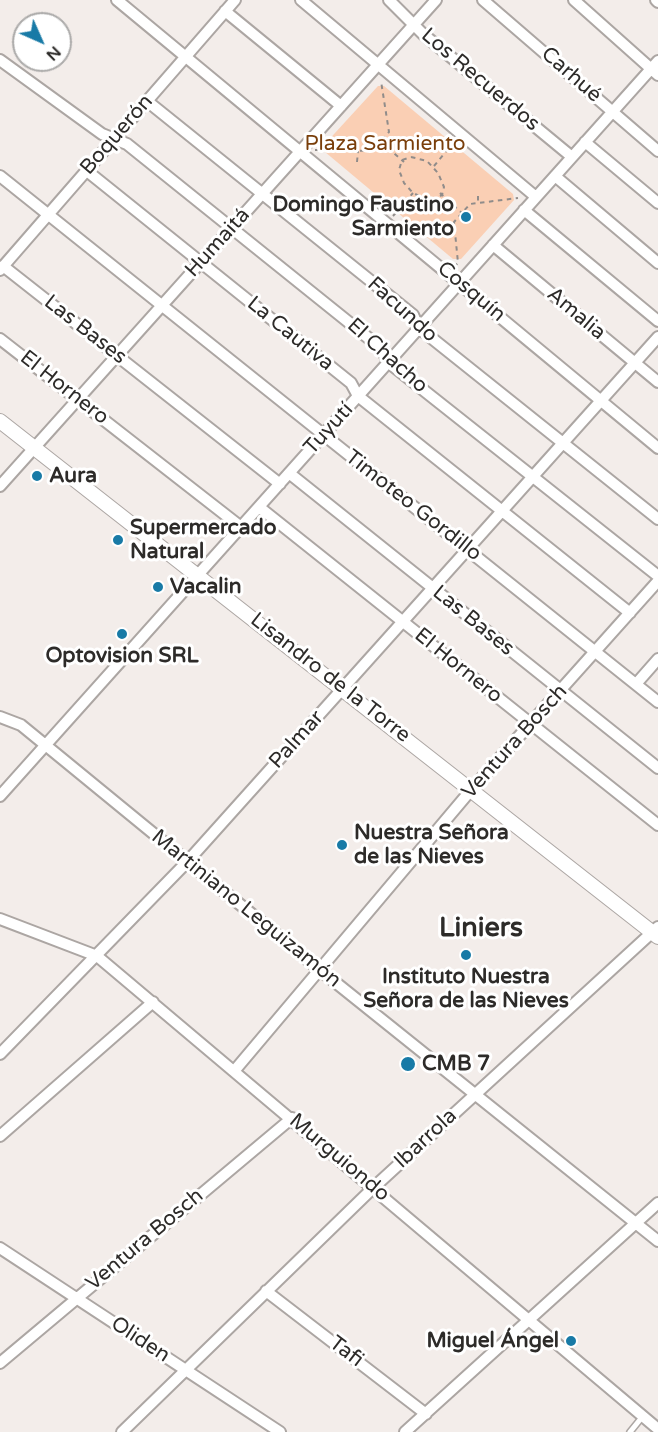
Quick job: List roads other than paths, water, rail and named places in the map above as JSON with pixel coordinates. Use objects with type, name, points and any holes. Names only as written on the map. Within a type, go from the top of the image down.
[{"type":"street","name":"Cosquín","points":[[117,0],[658,448]]},
{"type":"street","name":"Boquerón","points":[[2,268],[234,0]]},
{"type":"street","points":[[301,0],[536,197]]},
{"type":"street","name":"Los Recuerdos","points":[[389,0],[572,157]]},
{"type":"street","name":"Humaitá","points":[[0,486],[436,0]]},
{"type":"street","name":"Carhué","points":[[483,0],[658,151]]},
{"type":"street","points":[[574,0],[656,68]]},
{"type":"street","points":[[225,11],[341,106]]},
{"type":"street","name":"El Chacho","points":[[0,60],[102,134],[127,144],[382,349],[388,362],[658,576]]},
{"type":"street","name":"Tuyutí","points":[[0,796],[585,142],[656,68]]},
{"type":"street","name":"Facundo","points":[[147,101],[413,315],[419,328],[658,519]]},
{"type":"street","points":[[585,142],[658,203]]},
{"type":"street","name":"La Cautiva","points":[[87,171],[351,383],[358,396],[630,613]]},
{"type":"street","name":"Timoteo Gordillo","points":[[0,176],[658,702]]},
{"type":"street","points":[[555,176],[658,263]]},
{"type":"street","points":[[524,210],[658,321]]},
{"type":"street","name":"Amalia","points":[[493,245],[658,382]]},
{"type":"street","name":"Las Bases","points":[[2,268],[118,355],[280,484]]},
{"type":"street","name":"Palmar","points":[[0,1054],[187,862],[658,337]]},
{"type":"street","name":"El Hornero","points":[[0,339],[241,527]]},
{"type":"street","name":"Lisandro de la Torre","points":[[0,421],[656,932]]},
{"type":"street","name":"Las Bases","points":[[289,473],[658,768]]},
{"type":"street","name":"El Hornero","points":[[259,507],[658,825]]},
{"type":"street","name":"Ventura Bosch","points":[[234,1070],[471,790],[658,581]]},
{"type":"street","points":[[636,684],[658,659]]},
{"type":"street","name":"Martiniano Leguizamón","points":[[0,717],[21,725],[320,970],[658,1241]]},
{"type":"street","name":"Murguiondo","points":[[0,920],[97,956],[292,1118],[658,1429]]},
{"type":"street","name":"Ibarrola","points":[[122,1432],[373,1188],[474,1094],[656,932]]},
{"type":"street","points":[[0,1136],[153,1002]]},
{"type":"street","name":"Ventura Bosch","points":[[0,1363],[292,1118]]},
{"type":"street","points":[[405,1432],[658,1203]]},
{"type":"street","name":"Oliden","points":[[0,1248],[280,1432]]},
{"type":"street","name":"Tafi","points":[[266,1291],[426,1413]]},
{"type":"lane","points":[[630,1432],[643,1416]]},
{"type":"place","name":"Domingo Faustino Sarmiento","points":[[466,217]]},
{"type":"place","name":"Aura","points":[[37,476]]},
{"type":"place","name":"Supermercado Natural","points":[[118,540]]},
{"type":"place","name":"Vacalin","points":[[158,587]]},
{"type":"place","name":"Optovision SRL","points":[[122,634]]},
{"type":"place","name":"Nuestra Señora de las Nieves","points":[[342,845]]},
{"type":"place","name":"Instituto Nuestra Señora de las Nieves","points":[[466,955]]},
{"type":"place","name":"CMB 7","points":[[408,1064]]},
{"type":"place","name":"Miguel Ángel","points":[[571,1341]]},
{"type":"district","name":"Liniers","points":[[481,929]]},
{"type":"park label","name":"Plaza Sarmiento","points":[[385,144]]}]
